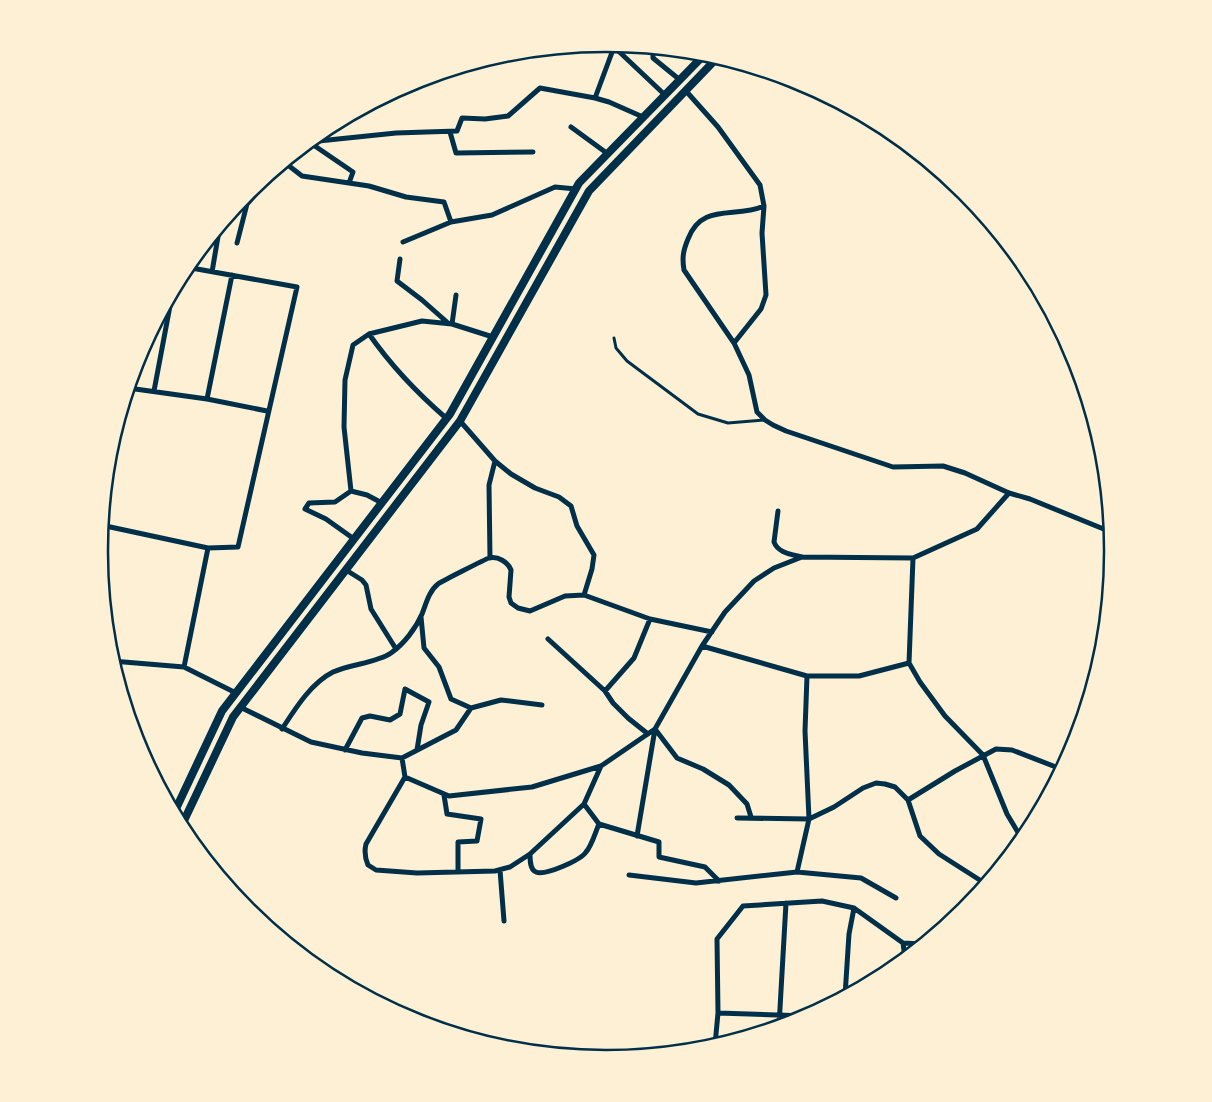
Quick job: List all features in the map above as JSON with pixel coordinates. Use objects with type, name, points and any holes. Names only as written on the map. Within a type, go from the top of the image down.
[{"type":"street","points":[[594,98],[611,52]]},
{"type":"street","points":[[620,53],[665,95]]},
{"type":"street","points":[[653,55],[653,58],[680,80]]},
{"type":"street","points":[[178,805],[222,711],[446,418],[579,183],[698,61]]},
{"type":"street","points":[[185,818],[233,718],[460,421],[589,191],[712,64]]},
{"type":"street","points":[[324,140],[396,133],[457,132],[462,118],[485,119],[508,116],[540,88],[609,102],[643,117]]},
{"type":"street","points":[[686,91],[718,127],[760,185],[764,206],[762,233],[766,294],[761,309],[734,344]]},
{"type":"street","points":[[571,127],[608,154]]},
{"type":"street","points":[[450,132],[456,153],[533,152]]},
{"type":"street","points":[[316,147],[353,172],[349,182]]},
{"type":"street","points":[[290,166],[302,176],[349,182],[406,197],[444,202],[451,222]]},
{"type":"street","points":[[403,242],[451,222],[492,215],[555,187],[576,189]]},
{"type":"street","points":[[764,206],[754,210],[706,216],[690,234],[682,259],[684,270],[734,344],[749,375],[757,412],[765,420],[786,431],[893,467],[943,466],[965,473],[1009,493],[1030,499],[1103,529]]},
{"type":"street","points":[[237,243],[246,207]]},
{"type":"street","points":[[212,272],[218,240]]},
{"type":"street","points":[[400,259],[397,281],[450,324]]},
{"type":"street","points":[[109,527],[208,548],[238,547],[297,287],[196,269]]},
{"type":"street","points":[[207,399],[232,275]]},
{"type":"street","points":[[450,324],[456,295]]},
{"type":"street","points":[[154,391],[169,312]]},
{"type":"street","points":[[350,491],[344,427],[344,380],[352,345],[369,334],[422,321],[450,324],[493,337]]},
{"type":"street","points":[[369,334],[403,379],[446,418]]},
{"type":"street","points":[[135,389],[207,399],[268,412]]},
{"type":"street","points":[[460,421],[495,461],[521,481],[559,497],[571,506],[580,531],[594,555],[584,595]]},
{"type":"street","points":[[490,558],[489,484],[495,461]]},
{"type":"street","points":[[354,539],[326,518],[305,509],[309,502],[335,502],[350,491],[367,495],[382,502]]},
{"type":"street","points":[[778,511],[774,542],[775,546],[781,551],[802,557],[913,558],[976,529],[1009,493]]},
{"type":"street","points":[[184,667],[208,548]]},
{"type":"street","points":[[637,836],[656,729],[702,646],[724,612],[754,581],[774,568],[802,557]]},
{"type":"street","points":[[282,728],[301,701],[332,672],[391,653],[396,649],[408,637],[421,617],[430,593],[438,584],[490,558],[504,560],[510,566],[509,597],[511,603],[518,608],[530,611],[565,596],[584,595],[650,619],[712,632]]},
{"type":"street","points":[[913,558],[909,663],[920,682],[945,716],[983,755],[1007,814],[1017,832]]},
{"type":"street","points":[[346,570],[362,580],[366,585],[371,609],[396,649]]},
{"type":"street","points":[[421,617],[424,648],[439,667],[451,699],[471,708],[501,700],[542,705]]},
{"type":"street","points":[[605,691],[634,658],[650,619]]},
{"type":"street","points":[[548,639],[605,691],[613,703],[628,718],[648,734]]},
{"type":"street","points":[[702,646],[807,676],[859,676],[909,663]]},
{"type":"street","points":[[120,662],[184,667],[236,693]]},
{"type":"street","points":[[797,872],[809,819],[805,732],[807,676]]},
{"type":"street","points":[[345,750],[362,718],[370,716],[390,720],[400,714],[405,689],[429,702],[421,724],[417,750]]},
{"type":"street","points":[[240,708],[311,742],[345,750],[402,758],[456,730],[471,708]]},
{"type":"street","points":[[404,777],[449,796],[532,787],[601,766],[656,729]]},
{"type":"street","points":[[656,729],[677,758],[704,769],[729,785],[747,804],[751,818]]},
{"type":"street","points":[[908,800],[996,749],[1012,750],[1055,767]]},
{"type":"street","points":[[402,758],[404,777],[366,844],[364,852],[368,865],[376,870],[417,873],[500,870],[510,867],[530,854],[584,804],[601,766]]},
{"type":"street","points":[[737,818],[809,819],[834,807],[863,788],[876,783],[886,784],[895,787],[908,800],[920,836],[939,854],[981,880]]},
{"type":"street","points":[[444,795],[447,814],[481,819],[477,841],[458,842],[458,871]]},
{"type":"street","points":[[584,804],[599,824],[659,842],[659,857],[705,867],[718,880]]},
{"type":"street","points":[[530,854],[532,868],[536,872],[562,866],[579,858],[586,852],[599,824]]},
{"type":"street","points":[[500,870],[504,921]]},
{"type":"street","points":[[629,875],[696,883],[797,872],[861,878],[896,898]]},
{"type":"street","points":[[716,1037],[718,1012],[717,939],[743,906],[822,901],[854,908],[904,943],[912,943]]},
{"type":"street","points":[[780,1018],[786,903]]},
{"type":"street","points":[[846,988],[849,934],[854,908]]},
{"type":"street","points":[[904,943],[904,949]]},
{"type":"street","points":[[718,1012],[788,1015]]},
{"type":"lane","points":[[614,338],[616,348],[627,361],[698,414],[728,423],[765,420]]}]
